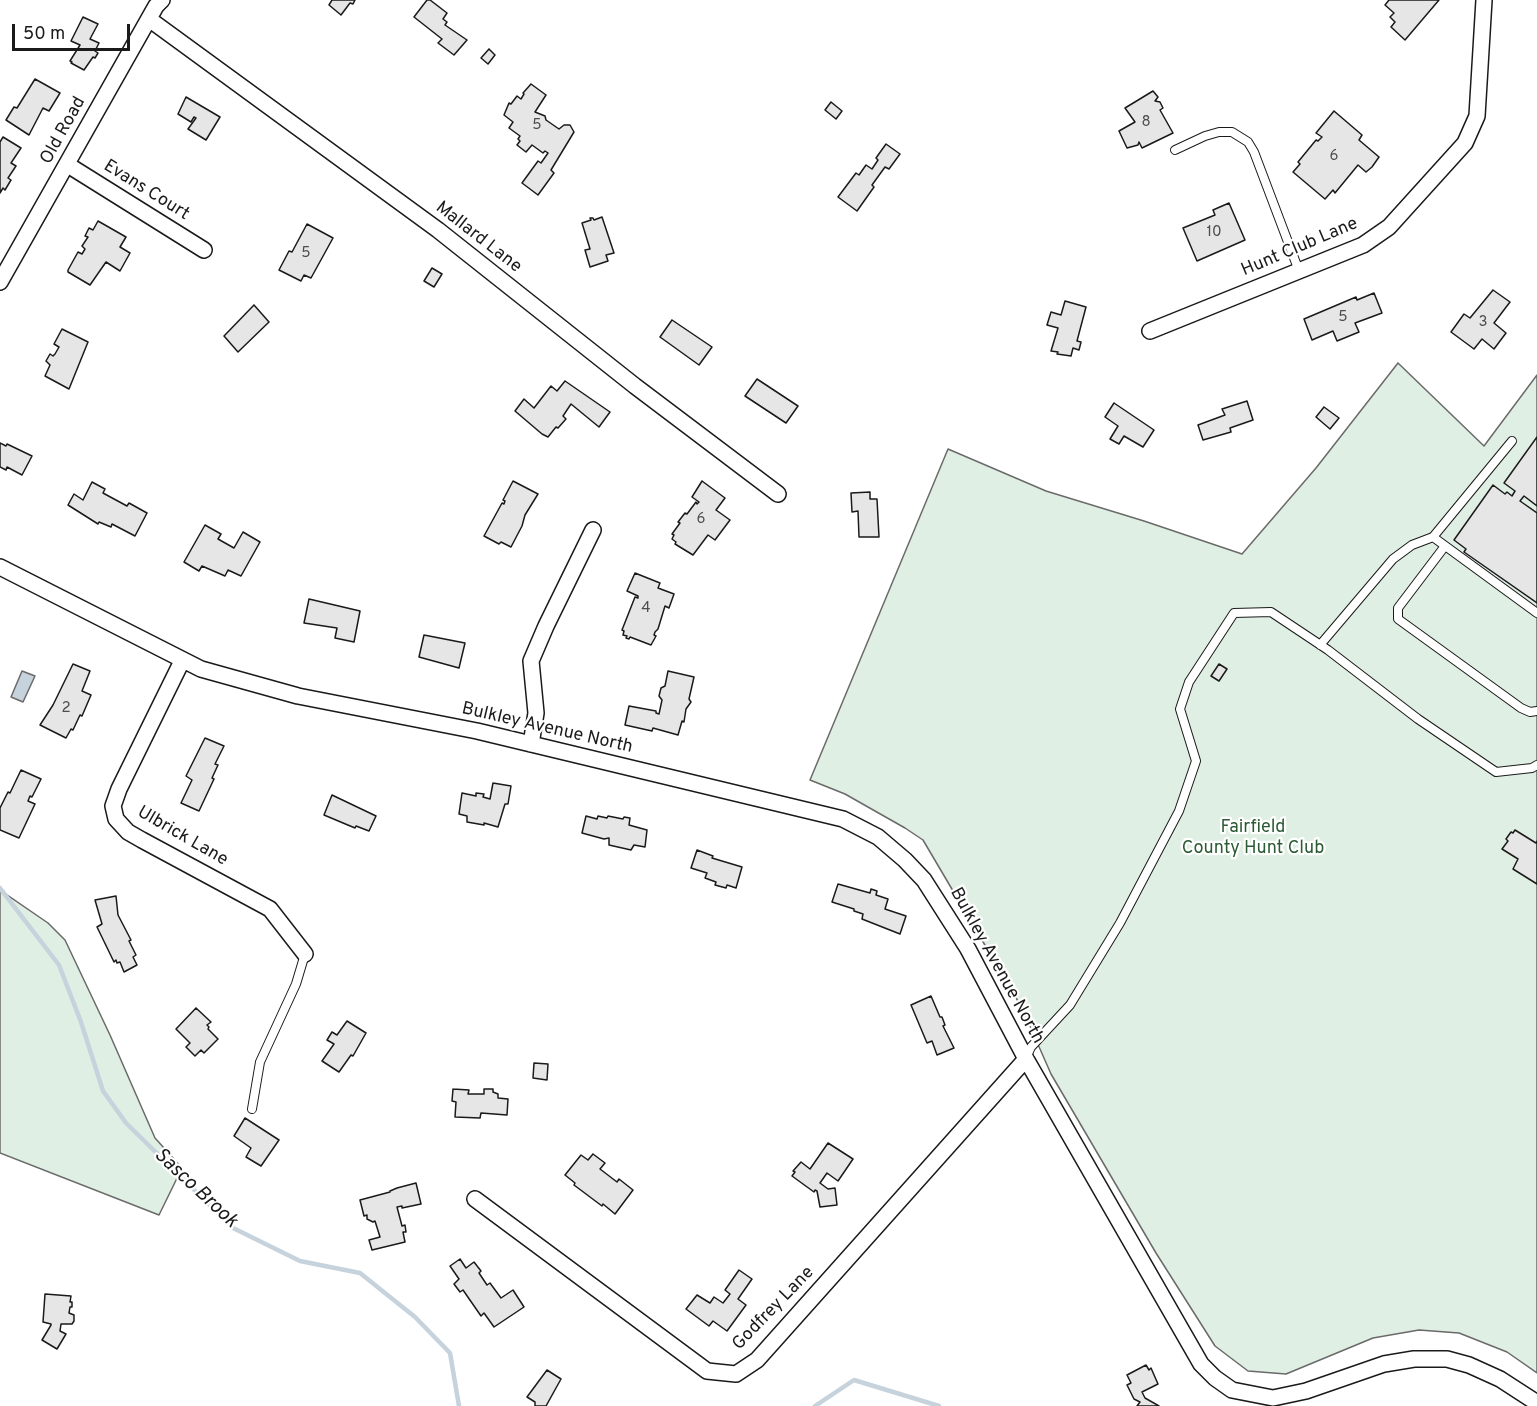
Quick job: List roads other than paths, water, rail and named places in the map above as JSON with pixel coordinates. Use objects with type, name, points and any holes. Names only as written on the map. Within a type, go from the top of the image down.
[{"type":"street","name":"Old Road","points":[[0,282],[156,6],[162,0]]},
{"type":"street","name":"Hunt Club Lane","points":[[1150,331],[1363,245],[1389,227],[1465,143],[1477,116],[1484,0]]},
{"type":"street","name":"Mallard Lane","points":[[149,19],[438,231],[626,379],[778,494]]},
{"type":"street","name":"Evans Court","points":[[68,165],[204,250]]},
{"type":"street","points":[[531,744],[536,713],[531,661],[551,615],[594,530]]},
{"type":"street","name":"Bulkley Avenue North","points":[[0,567],[201,669],[298,696],[477,731],[843,819],[878,837],[924,880],[968,949],[1026,1059],[1201,1364],[1215,1378],[1232,1390],[1273,1398],[1306,1391],[1384,1364],[1414,1359],[1447,1359],[1469,1365],[1500,1379],[1537,1403]]},
{"type":"street","name":"Ulbrick Lane","points":[[182,661],[119,789],[113,806],[116,819],[128,832],[270,909],[304,954]]},
{"type":"street","name":"Godfrey Lane","points":[[475,1199],[707,1371],[736,1374],[757,1360],[1026,1059]]},
{"type":"lane","points":[[1175,150],[1204,136],[1219,132],[1232,132],[1248,142],[1254,152],[1299,271]]},
{"type":"lane","points":[[1320,645],[1393,559],[1412,545],[1433,537],[1512,441]]},
{"type":"lane","points":[[1433,537],[1537,613]]},
{"type":"lane","points":[[1445,546],[1398,608],[1398,619],[1521,708],[1530,712],[1537,711]]},
{"type":"lane","points":[[1026,1059],[1031,1047],[1070,1005],[1120,923],[1179,811],[1196,761],[1180,709],[1189,682],[1234,613],[1270,612],[1320,645],[1418,720],[1496,772],[1537,765]]},
{"type":"lane","points":[[252,1109],[260,1062],[296,984],[304,954]]},
{"type":"waterway","name":"Sasco Brook","points":[[0,888],[59,965],[81,1022],[103,1091],[126,1123],[233,1228],[300,1261],[360,1273],[415,1317],[450,1353],[459,1406]]},
{"type":"waterway","name":"Sasco Brook","points":[[815,1406],[854,1380],[939,1406]]},
{"type":"park label","name":"Fairfield County Hunt Club","points":[[1253,838]]}]
